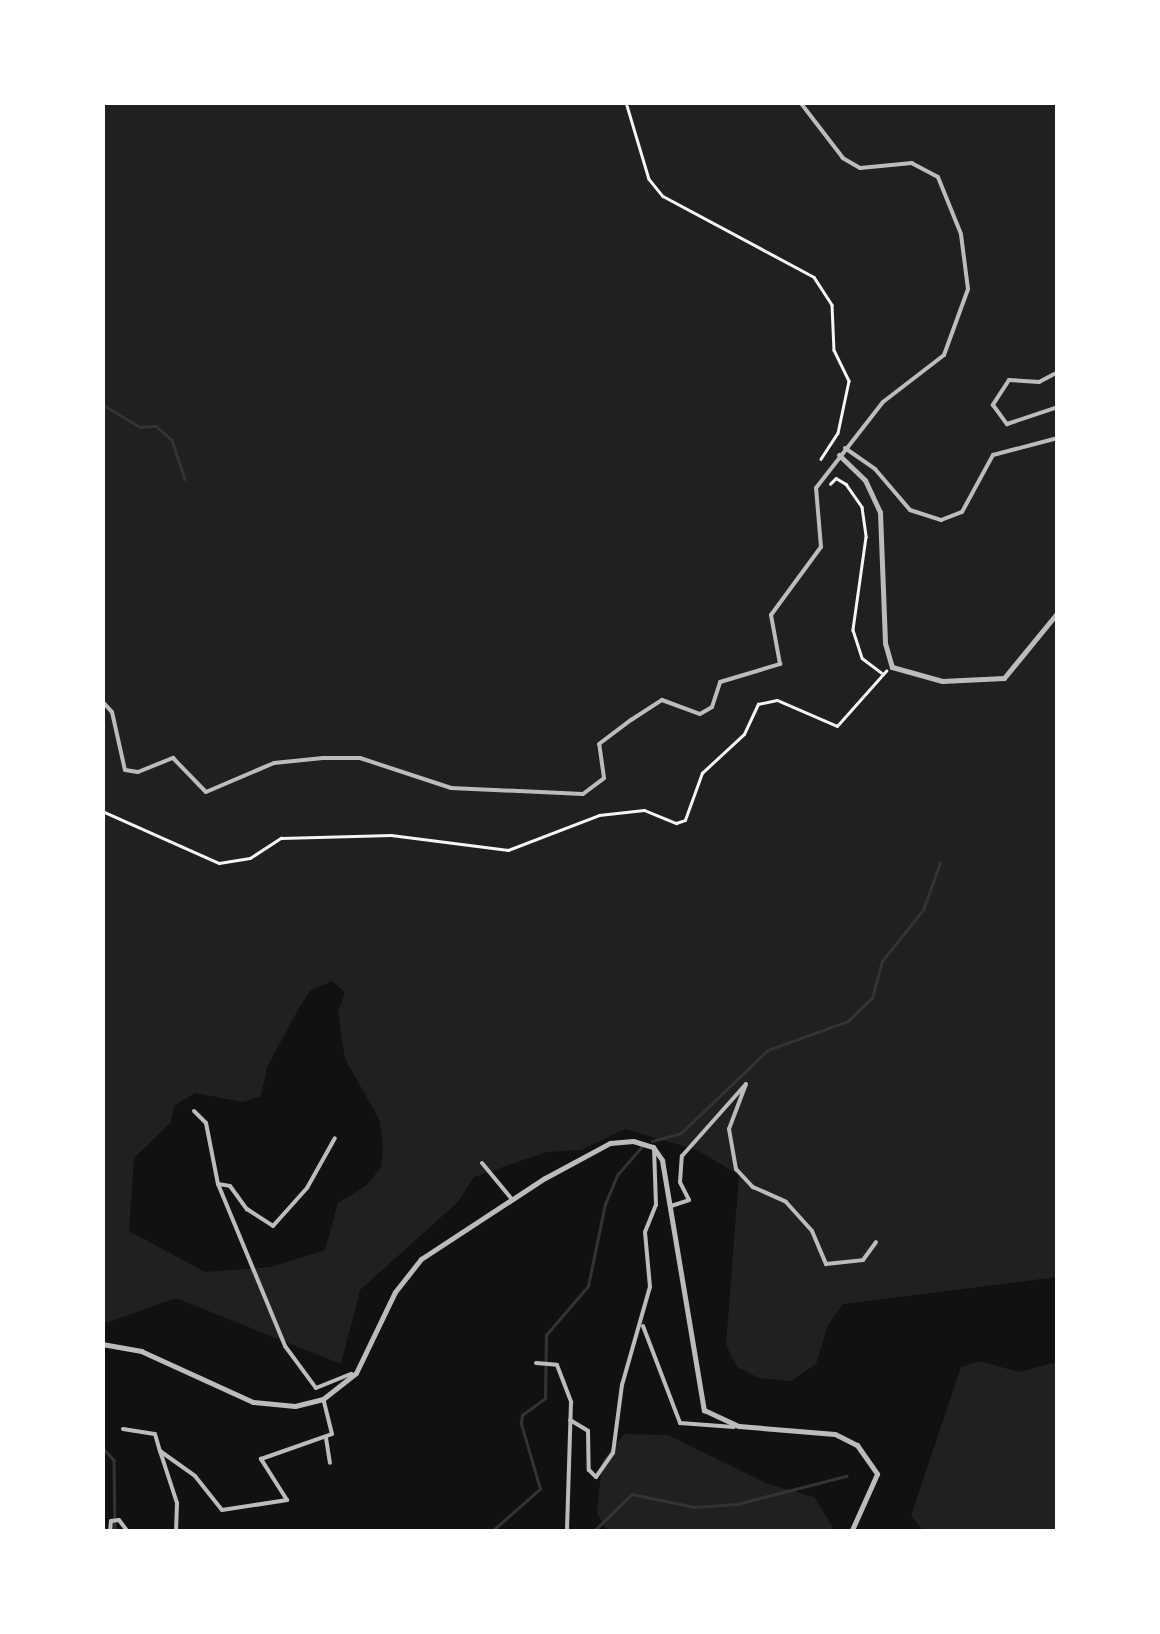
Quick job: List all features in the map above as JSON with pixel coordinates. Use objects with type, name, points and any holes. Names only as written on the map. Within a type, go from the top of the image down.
[{"type":"street","points":[[102,701],[112,712],[124,770],[138,772],[174,758],[206,792],[274,763],[360,758],[452,788],[584,794],[604,778],[599,744],[631,720],[662,700],[700,714],[712,707],[720,682],[780,664],[772,615],[776,601],[821,547],[816,488],[883,402],[944,355],[968,289],[961,234],[938,177],[912,163],[860,168],[843,158],[800,102]]},
{"type":"street","points":[[1058,372],[1039,382],[1009,380],[998,388],[993,405],[996,417],[1007,424],[1058,407]]},
{"type":"street","points":[[845,448],[875,469],[910,510],[940,520],[962,512],[993,455],[1058,438]]},
{"type":"street","points":[[840,456],[865,480],[880,512],[885,643],[892,667],[942,681],[1004,678],[1019,668],[1058,612]]},
{"type":"street","points":[[671,1206],[689,1200],[680,1182],[682,1156],[746,1084],[729,1129],[736,1168],[753,1186],[786,1202],[812,1231],[826,1264],[863,1260],[876,1242]]},
{"type":"street","points":[[194,1112],[206,1123],[218,1184],[284,1346],[310,1382],[320,1388],[356,1373]]},
{"type":"street","points":[[218,1184],[230,1186],[247,1209],[273,1226],[307,1188],[335,1138]]},
{"type":"street","points":[[102,1344],[141,1352],[253,1402],[295,1406],[323,1399],[356,1373],[394,1292],[420,1259],[512,1199],[610,1143],[654,1147]]},
{"type":"street","points":[[654,1147],[671,1206],[704,1410],[739,1426]]},
{"type":"street","points":[[570,1420],[588,1431],[588,1470],[596,1477],[613,1453],[622,1385],[643,1326],[650,1287],[645,1232],[658,1184],[654,1147]]},
{"type":"street","points":[[482,1163],[512,1199]]},
{"type":"street","points":[[643,1326],[680,1422],[835,1434],[857,1445],[877,1474],[851,1532]]},
{"type":"street","points":[[542,1363],[564,1376],[570,1420],[567,1532]]},
{"type":"street","points":[[323,1399],[332,1424],[326,1438],[330,1464]]},
{"type":"street","points":[[123,1428],[156,1434],[177,1503],[176,1532]]},
{"type":"street","points":[[160,1452],[196,1476],[226,1512],[287,1500],[261,1460],[326,1438]]},
{"type":"street","points":[[110,1532],[111,1520],[119,1520],[128,1532]]},
{"type":"path","points":[[626,102],[648,179],[662,196],[814,277],[832,305],[834,350],[849,381],[838,433],[821,459]]},
{"type":"path","points":[[830,484],[836,478],[846,484],[862,507],[866,536],[853,630],[862,658],[884,674]]},
{"type":"path","points":[[102,811],[220,863],[250,858],[281,838],[391,836],[508,850],[599,815],[644,810],[676,823],[685,820],[702,773],[744,734],[758,704],[777,700],[837,726],[850,720],[892,667]]},
{"type":"shaded area","points":[[103,103],[1057,103],[1057,1277],[843,1304],[828,1325],[816,1364],[791,1381],[759,1378],[737,1367],[726,1345],[739,1175],[697,1150],[625,1129],[581,1150],[547,1152],[474,1177],[458,1202],[360,1290],[341,1364],[176,1298],[103,1324]],"holes":[[[332,981],[345,992],[338,1012],[345,1059],[379,1119],[383,1145],[381,1167],[367,1185],[338,1203],[325,1250],[271,1267],[205,1272],[129,1231],[134,1158],[171,1122],[174,1106],[195,1093],[243,1102],[261,1096],[267,1067],[310,991]]]},
{"type":"shaded area","points":[[979,1361],[1019,1372],[1057,1362],[1057,1531],[924,1531],[911,1516],[961,1367]]},
{"type":"shaded area","points":[[624,1434],[668,1435],[768,1484],[814,1497],[835,1531],[607,1531],[597,1513],[602,1461]]},
{"type":"waterway","points":[[102,404],[140,427],[156,426],[172,440],[185,479]]},
{"type":"waterway","points":[[652,1141],[681,1133],[768,1050],[848,1021],[872,998],[882,961],[923,910],[940,863]]},
{"type":"waterway","points":[[491,1532],[540,1489],[521,1424],[522,1415],[545,1398],[546,1335],[588,1286],[605,1204],[618,1174],[641,1148]]},
{"type":"waterway","points":[[102,1447],[114,1460],[115,1532]]},
{"type":"waterway","points":[[593,1532],[632,1494],[694,1507],[737,1504],[846,1476]]}]
